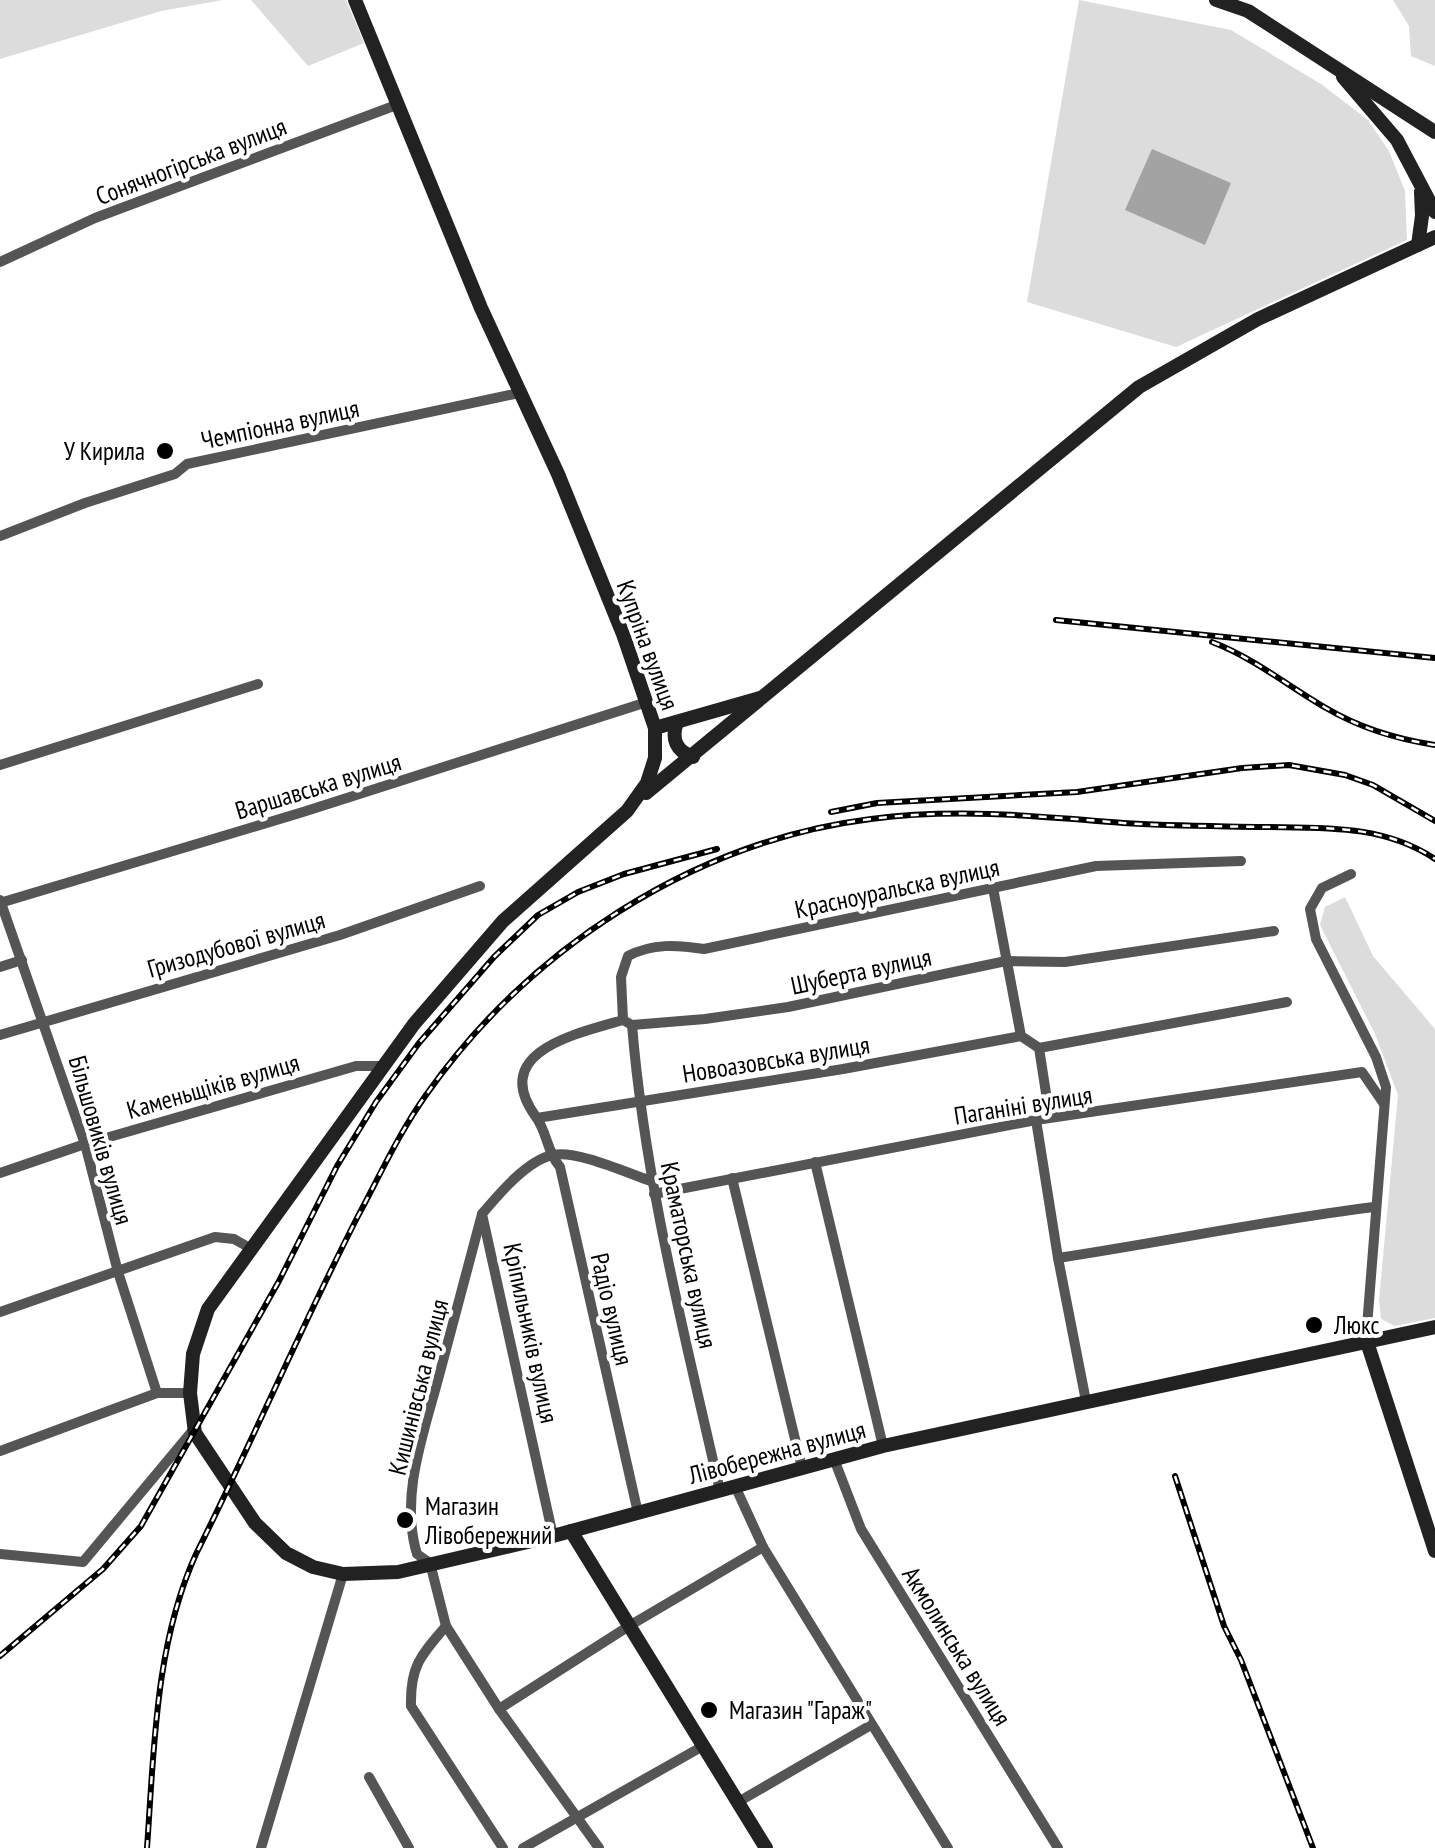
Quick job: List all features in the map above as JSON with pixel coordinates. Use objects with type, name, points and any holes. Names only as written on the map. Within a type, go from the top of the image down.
[{"type":"main road","points":[[1216,0],[1248,11],[1435,132]]},
{"type":"main road","name":"Купріна вулиця","points":[[194,1429],[190,1393],[193,1354],[208,1308],[414,1024],[503,921],[627,811],[647,783],[655,758],[654,728],[647,702],[558,474],[519,393],[358,6]]},
{"type":"main road","points":[[1333,66],[1398,140],[1435,212]]},
{"type":"main road","points":[[1418,245],[1422,216],[1420,186]]},
{"type":"main road","points":[[627,811],[1138,387],[1258,319],[1435,237]]},
{"type":"main road","points":[[654,728],[766,696]]},
{"type":"main road","points":[[677,722],[676,743],[681,752],[692,757]]},
{"type":"main road","name":"Лівобережна вулиця","points":[[194,1429],[256,1523],[286,1553],[314,1567],[344,1574],[398,1572],[572,1532],[884,1446],[1435,1326]]},
{"type":"main road","points":[[1366,1339],[1435,1552]]},
{"type":"main road","points":[[572,1532],[766,1848]]},
{"type":"street","name":"Сонячногірська вулиця","points":[[0,262],[95,218],[399,104]]},
{"type":"street","name":"Чемпіонна вулиця","points":[[0,536],[175,474],[187,464],[519,393]]},
{"type":"street","points":[[0,765],[258,684]]},
{"type":"street","name":"Варшавська вулиця","points":[[0,902],[303,812],[647,702]]},
{"type":"street","name":"Красноуральска вулиця","points":[[627,1022],[621,978],[628,956],[641,949],[671,945],[704,949],[1096,866],[1241,861]]},
{"type":"street","points":[[1351,874],[1322,888],[1310,909],[1316,939],[1376,1057],[1386,1086],[1366,1339]]},
{"type":"street","name":"Гризодубової вулиця","points":[[0,1035],[340,935],[480,886]]},
{"type":"street","points":[[993,888],[1021,1036],[1040,1048],[1287,1002]]},
{"type":"street","name":"Більшовиків вулиця","points":[[0,902],[85,1144],[118,1272],[157,1393]]},
{"type":"street","name":"Шуберта вулиця","points":[[537,1118],[523,1101],[522,1078],[530,1060],[569,1036],[627,1022],[704,1019],[788,1006],[1006,960],[1066,962],[1274,931]]},
{"type":"street","points":[[0,966],[22,960]]},
{"type":"street","name":"Краматорська вулиця","points":[[627,1022],[651,1181],[720,1490]]},
{"type":"street","name":"Новоазовська вулиця","points":[[537,1118],[1021,1036]]},
{"type":"street","points":[[1040,1048],[1048,1106],[1036,1120],[1086,1401]]},
{"type":"street","name":"Каменьщіків вулиця","points":[[0,1173],[85,1144],[356,1066],[382,1066]]},
{"type":"street","name":"Паганіні вулиця","points":[[654,1194],[1036,1120],[1362,1072],[1384,1104]]},
{"type":"street","name":"Радіо вулиця","points":[[537,1118],[550,1155],[560,1167],[638,1513]]},
{"type":"street","points":[[550,1155],[578,1157],[651,1181]]},
{"type":"street","name":"Кріпильників вулиця","points":[[550,1155],[510,1182],[482,1214],[553,1536]]},
{"type":"street","points":[[815,1162],[884,1446]]},
{"type":"street","points":[[732,1178],[802,1468]]},
{"type":"street","points":[[1058,1258],[1284,1218],[1374,1207]]},
{"type":"street","name":"Кишинівська вулиця","points":[[430,1563],[417,1554],[412,1539],[412,1496],[418,1458],[482,1214]]},
{"type":"street","points":[[0,1312],[215,1237],[250,1248]]},
{"type":"street","points":[[0,1450],[157,1393],[190,1393]]},
{"type":"street","points":[[0,1554],[83,1562],[194,1429]]},
{"type":"street","name":"Акмолинська вулиця","points":[[834,1459],[861,1529],[1058,1848]]},
{"type":"street","points":[[735,1486],[763,1547],[948,1848]]},
{"type":"street","points":[[499,1709],[628,1626],[763,1547]]},
{"type":"street","points":[[430,1563],[446,1626],[499,1709],[598,1848]]},
{"type":"street","points":[[261,1848],[344,1574]]},
{"type":"street","points":[[446,1626],[417,1660],[410,1684],[411,1706],[502,1848]]},
{"type":"street","points":[[738,1802],[871,1725]]},
{"type":"street","points":[[522,1848],[703,1746]]},
{"type":"street","points":[[370,1777],[409,1848]]},
{"type":"shaded area","points":[[0,0],[223,0],[161,11],[0,59]]},
{"type":"shaded area","points":[[251,0],[346,0],[364,43],[308,66]]},
{"type":"shaded area","points":[[1079,0],[1231,30],[1321,84],[1368,120],[1389,151],[1405,191],[1407,240],[1176,347],[1027,302]]},
{"type":"shaded area","points":[[1393,0],[1435,0],[1435,66],[1411,56],[1409,26]]},
{"type":"shaded area","points":[[1152,149],[1231,183],[1205,245],[1125,210]]},
{"type":"shaded area","points":[[1345,897],[1373,956],[1435,1029],[1435,1318],[1395,1326],[1381,1319],[1379,1300],[1398,1095],[1375,1034],[1320,925],[1325,907]]},
{"type":"railway","points":[[1056,620],[1435,658]]},
{"type":"railway","points":[[1212,642],[1352,721],[1392,736],[1435,745]]},
{"type":"railway","points":[[831,812],[877,803],[1077,792],[1289,765],[1345,775],[1373,785],[1435,821]]},
{"type":"railway","points":[[147,1848],[164,1661],[182,1588],[196,1554],[337,1258],[407,1124],[467,1042],[565,950],[620,911],[679,878],[741,851],[805,831],[871,819],[966,814],[1158,825],[1329,828],[1394,839],[1435,859]]},
{"type":"railway","points":[[0,1656],[103,1569],[141,1526],[279,1281],[337,1166],[376,1102],[419,1043],[494,957],[538,915],[578,892],[624,874],[717,849]]},
{"type":"railway","points":[[1175,1476],[1224,1626],[1241,1660],[1313,1848]]},
{"type":"place","name":"У Кирила","points":[[165,451]]},
{"type":"place","name":"Люкс","points":[[1314,1325]]},
{"type":"place","name":"Магазин Лівобережний","points":[[405,1520]]},
{"type":"place","name":"Магазин \"Гараж\"","points":[[709,1710]]}]
